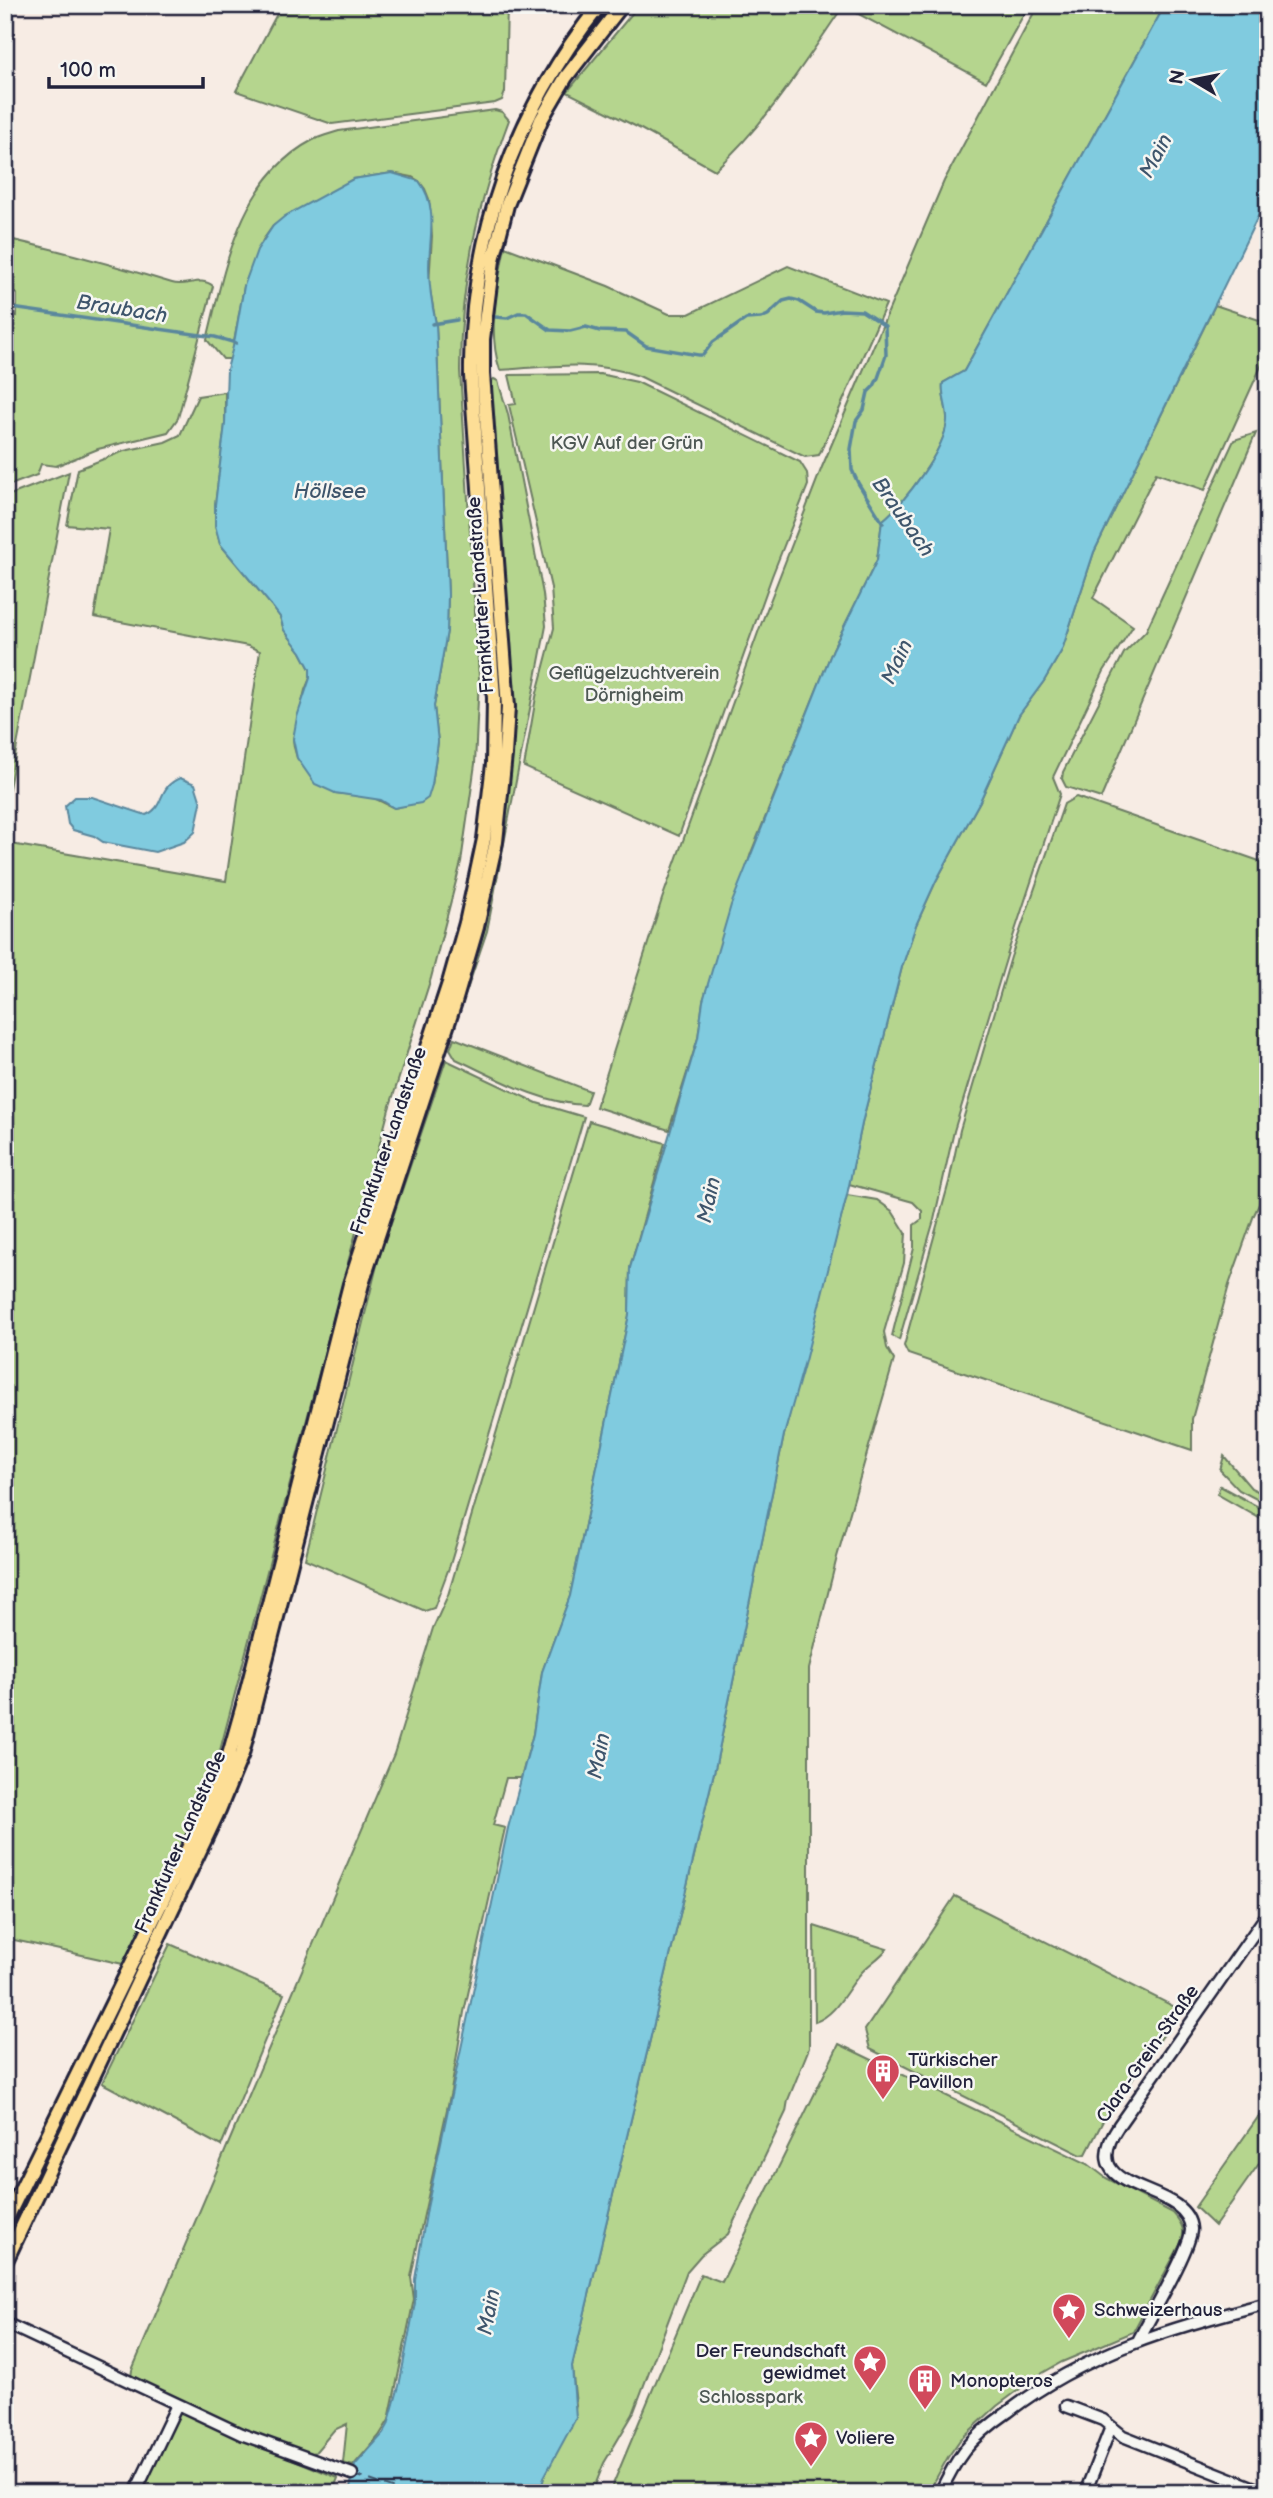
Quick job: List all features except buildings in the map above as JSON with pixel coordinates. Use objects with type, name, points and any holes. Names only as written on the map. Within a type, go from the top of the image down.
[{"type":"main road","name":"Frankfurter Landstraße","points":[[5,2222],[200,1824],[227,1762],[350,1283],[449,983],[466,923],[484,839],[493,764],[494,727],[494,670],[471,376],[475,285],[497,196],[519,137],[547,82],[600,5]]},
{"type":"main road","name":"Frankfurter Landstraße","points":[[5,2263],[219,1810],[242,1754],[257,1704],[362,1284],[477,927],[496,842],[508,707],[483,374],[489,279],[507,205],[541,120],[566,77],[622,5]]},
{"type":"street","name":"Clara-Grein-Straße","points":[[1138,2341],[1187,2246],[1190,2225],[1176,2207],[1111,2170],[1107,2146],[1268,1913]]},
{"type":"street","points":[[940,2493],[951,2470],[969,2445],[1015,2406],[1079,2366],[1138,2341],[1268,2303]]},
{"type":"street","points":[[5,2323],[249,2437],[352,2474]]},
{"type":"street","points":[[135,2493],[177,2405]]},
{"type":"street","points":[[1066,2406],[1102,2420],[1123,2436],[1267,2493]]},
{"type":"street","points":[[1085,2493],[1111,2427]]},
{"type":"green space","points":[[332,5],[507,5],[505,92],[502,100],[332,124],[236,91],[278,12]]},
{"type":"green space","points":[[639,5],[844,5],[768,112],[715,170],[567,92]]},
{"type":"green space","points":[[852,5],[1029,5],[986,82],[849,9]]},
{"type":"green space","points":[[1038,5],[1165,5],[964,371],[943,383],[947,421],[945,433],[931,461],[912,489],[882,521],[877,560],[833,649],[751,853],[703,1001],[698,1038],[669,1130],[596,1107],[662,899],[760,627],[822,467],[944,181]]},
{"type":"green space","points":[[495,110],[502,112],[509,120],[488,182],[473,243],[461,337],[460,370],[479,677],[475,764],[461,862],[431,978],[389,1109],[209,1786],[123,1964],[5,1938],[5,843],[226,881],[260,651],[248,646],[94,617],[109,529],[67,525],[78,469],[124,451],[165,442],[180,435],[198,396],[225,392],[225,424],[215,525],[220,544],[280,617],[284,630],[310,669],[310,678],[293,739],[297,758],[335,793],[372,797],[394,808],[412,804],[432,785],[438,742],[434,706],[447,631],[448,594],[436,324],[429,284],[432,236],[429,199],[425,189],[412,177],[392,173],[353,179],[273,226],[263,240],[244,286],[231,359],[223,359],[207,340],[239,227],[268,177],[288,157],[313,140],[339,131]]},
{"type":"green space","points":[[5,238],[172,283],[203,282],[213,286],[178,418],[168,432],[98,449],[56,466],[41,464],[37,475],[5,487],[5,314],[17,316],[17,294],[5,288]]},
{"type":"green space","points":[[505,247],[608,286],[669,314],[689,314],[788,266],[886,304],[819,455],[805,457],[639,376],[604,367],[587,366],[500,370],[494,324],[496,293]]},
{"type":"green space","points":[[1215,305],[1268,323],[1268,351],[1205,490],[1156,473],[1093,598],[1133,626],[1104,671],[1053,777],[1060,794],[1009,949],[954,1131],[934,1220],[899,1340],[892,1336],[914,1248],[914,1225],[922,1219],[922,1211],[913,1202],[849,1184],[902,967],[916,925],[936,881],[980,801],[1019,715],[1062,650],[1094,552]]},
{"type":"green space","points":[[600,374],[637,382],[800,462],[807,473],[808,485],[772,576],[679,836],[524,767],[536,697],[554,628],[551,588],[509,405],[516,404],[509,375]]},
{"type":"green space","points":[[494,379],[498,381],[508,414],[543,594],[546,626],[487,931],[451,1037],[449,1034],[490,890],[509,648],[501,518],[488,383]]},
{"type":"green space","points":[[1256,433],[1101,798],[1066,787],[1062,779],[1063,772],[1124,653],[1146,631],[1234,440]]},
{"type":"green space","points":[[69,472],[5,809],[5,497]]},
{"type":"green space","points":[[1076,797],[1268,864],[1268,1185],[1254,1215],[1229,1285],[1192,1419],[1192,1450],[908,1354],[904,1346],[949,1182],[960,1130],[1011,957],[1064,804]]},
{"type":"green space","points":[[454,1038],[590,1091],[585,1105],[535,1095],[456,1059],[450,1049]]},
{"type":"green space","points":[[446,1060],[537,1103],[584,1117],[450,1565],[434,1608],[425,1611],[305,1559],[378,1261]]},
{"type":"green space","points":[[589,1121],[665,1143],[630,1268],[629,1315],[570,1596],[542,1672],[533,1734],[521,1778],[506,1778],[493,1825],[505,1828],[464,2012],[451,2091],[411,2277],[414,2299],[389,2420],[353,2466],[343,2463],[347,2424],[334,2430],[313,2455],[213,2417],[131,2378],[132,2370],[394,1754],[433,1628],[448,1595]]},
{"type":"green space","points":[[847,1195],[877,1200],[892,1211],[906,1233],[904,1263],[884,1332],[887,1348],[894,1360],[837,1557],[809,1669],[809,2048],[788,2100],[786,2112],[728,2234],[701,2255],[687,2271],[633,2414],[604,2463],[592,2493],[540,2493],[544,2477],[571,2428],[576,2405],[572,2366],[716,1764],[784,1435]]},
{"type":"green space","points":[[1224,1456],[1251,1488],[1268,1496],[1268,1505],[1239,1490],[1220,1470]]},
{"type":"green space","points":[[1220,1486],[1268,1512],[1268,1523],[1217,1494]]},
{"type":"green space","points":[[955,1896],[1181,2010],[1104,2119],[1086,2154],[1081,2155],[870,2049],[865,2030]]},
{"type":"green space","points":[[814,1926],[887,1949],[860,1975],[837,2006],[815,2022]]},
{"type":"green space","points":[[170,1944],[284,1994],[221,2146],[102,2083]]},
{"type":"green space","name":"Schlosspark","points":[[839,2044],[1088,2164],[1106,2178],[1173,2213],[1182,2228],[1180,2245],[1133,2332],[1062,2362],[1039,2375],[997,2406],[960,2440],[928,2493],[618,2493],[611,2489],[701,2274],[722,2282]]},
{"type":"green space","points":[[1268,2103],[1268,2151],[1215,2226],[1195,2207]]},
{"type":"green space","points":[[170,2408],[338,2478],[332,2493],[132,2493]]},
{"type":"water","name":"Main","points":[[1165,5],[1268,5],[1268,196],[1094,552],[1062,650],[1019,715],[980,801],[936,881],[916,925],[902,967],[863,1119],[847,1195],[784,1435],[716,1764],[572,2366],[576,2418],[544,2477],[540,2493],[349,2493],[355,2465],[388,2425],[399,2386],[415,2303],[415,2279],[427,2208],[508,1828],[533,1734],[542,1672],[570,1596],[629,1315],[630,1268],[698,1038],[703,1001],[731,905],[833,649],[877,560],[882,521],[912,489],[931,461],[945,433],[947,411],[943,383],[964,371]]},
{"type":"water","name":"Höllsee","points":[[392,173],[419,181],[431,212],[429,275],[436,324],[448,594],[447,631],[434,706],[438,742],[432,785],[428,798],[421,803],[394,808],[381,800],[335,793],[315,784],[297,758],[293,739],[310,678],[310,669],[284,630],[280,617],[220,544],[215,525],[225,424],[227,369],[244,286],[257,250],[273,226],[285,216],[353,179]]},
{"type":"water","points":[[180,778],[195,784],[201,803],[195,832],[184,842],[155,852],[103,842],[94,836],[73,830],[68,824],[65,806],[75,797],[92,797],[146,815],[156,807],[167,787]]},
{"type":"waterway","name":"Braubach","points":[[495,317],[507,318],[526,313],[550,330],[570,331],[586,327],[600,331],[626,332],[646,346],[703,355],[713,342],[746,319],[768,315],[783,301],[799,301],[816,312],[862,311],[885,326],[886,355],[878,378],[868,392],[864,410],[856,421],[851,449],[852,470],[883,523]]},
{"type":"waterway","name":"Braubach","points":[[5,307],[215,337],[236,343]]},
{"type":"waterway","points":[[432,324],[457,320]]},
{"type":"ferry route","points":[[355,2475],[407,2493]]},
{"type":"place","name":"Türkischer Pavillon","points":[[883,2101]]},
{"type":"place","name":"Schweizerhaus","points":[[1069,2340]]},
{"type":"place","name":"Der Freundschaft gewidmet","points":[[870,2392]]},
{"type":"place","name":"Monopteros","points":[[925,2411]]},
{"type":"place","name":"Voliere","points":[[811,2468]]},
{"type":"park label","name":"KGV Auf der Grün","points":[[627,443]]},
{"type":"park label","name":"Geflügelzuchtverein Dörnigheim","points":[[634,684]]}]
